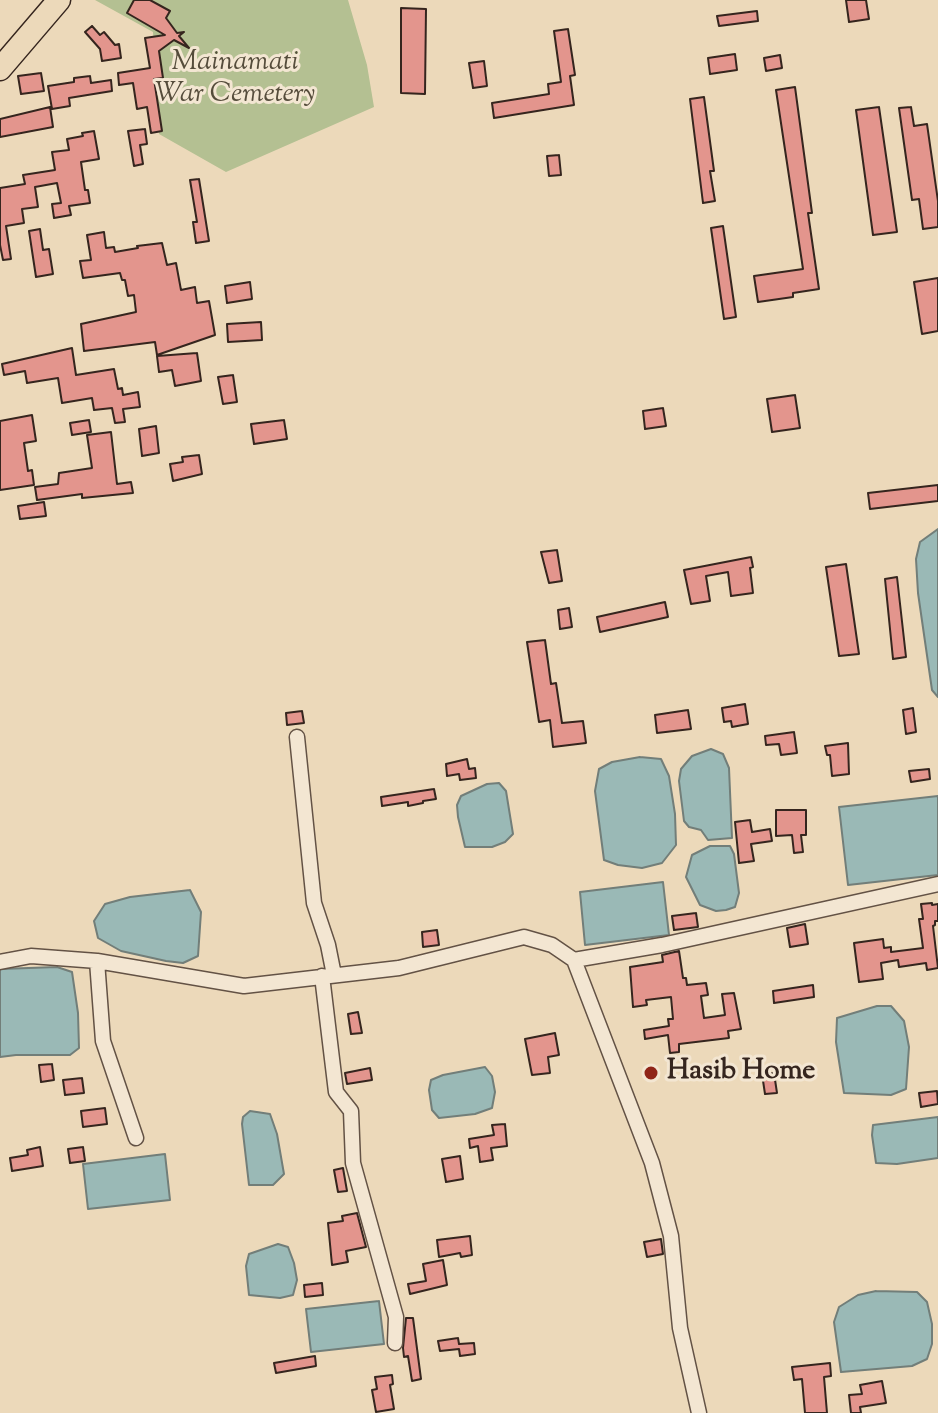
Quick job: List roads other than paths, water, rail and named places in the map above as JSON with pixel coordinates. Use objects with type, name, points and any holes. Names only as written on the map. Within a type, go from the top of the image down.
[{"type":"highway","points":[[0,69],[59,0]]},
{"type":"street","points":[[297,737],[314,903],[328,945],[336,1092],[351,1111],[353,1163],[396,1317],[395,1343]]},
{"type":"street","points":[[574,960],[662,945],[938,884]]},
{"type":"street","points":[[0,962],[31,956],[97,961],[244,986],[399,968],[524,937],[552,945],[574,960],[652,1163],[671,1236],[680,1328],[699,1413]]},
{"type":"street","points":[[97,961],[103,1041],[136,1138]]},
{"type":"water","points":[[938,529],[938,697],[932,690],[916,559],[920,542]]},
{"type":"water","points":[[711,749],[723,754],[729,768],[732,838],[708,840],[701,830],[689,827],[684,821],[679,781],[681,769],[692,756]]},
{"type":"water","points":[[640,757],[661,759],[669,776],[676,845],[662,863],[642,868],[604,860],[595,791],[599,769],[612,762]]},
{"type":"water","points":[[499,783],[506,791],[513,834],[505,842],[492,847],[465,847],[457,805],[461,796],[487,784]]},
{"type":"water","points":[[938,796],[938,875],[848,885],[839,807]]},
{"type":"water","points":[[710,846],[730,846],[734,854],[739,893],[735,907],[726,910],[716,911],[700,905],[686,877],[692,855]]},
{"type":"water","points":[[663,882],[669,935],[585,945],[580,892]]},
{"type":"water","points":[[190,890],[201,912],[198,956],[183,963],[166,961],[121,951],[98,938],[94,921],[105,904],[130,897]]},
{"type":"water","points":[[57,967],[72,972],[79,1048],[70,1055],[0,1057],[0,969]]},
{"type":"water","points":[[877,1006],[891,1006],[904,1021],[909,1047],[906,1089],[891,1095],[844,1093],[836,1042],[837,1018]]},
{"type":"water","points":[[485,1067],[492,1076],[495,1092],[492,1108],[475,1114],[439,1118],[432,1110],[431,1080]]},
{"type":"water","points":[[250,1111],[270,1114],[277,1134],[284,1174],[273,1185],[249,1185],[242,1124],[243,1117]]},
{"type":"water","points":[[938,1117],[938,1158],[897,1164],[876,1163],[873,1125]]},
{"type":"water","points":[[165,1154],[170,1200],[88,1209],[83,1164]]},
{"type":"water","points":[[278,1244],[288,1247],[294,1263],[297,1280],[293,1295],[280,1298],[249,1295],[246,1266],[249,1254]]},
{"type":"water","points":[[876,1291],[917,1292],[927,1302],[932,1344],[927,1359],[912,1366],[841,1372],[834,1322],[839,1307],[858,1295]]},
{"type":"water","points":[[379,1301],[384,1344],[311,1352],[306,1309]]},
{"type":"place","name":"Hasib Home","points":[[651,1073]]},
{"type":"park label","name":"Mainamati War Cemetery","points":[[235,80]]}]
